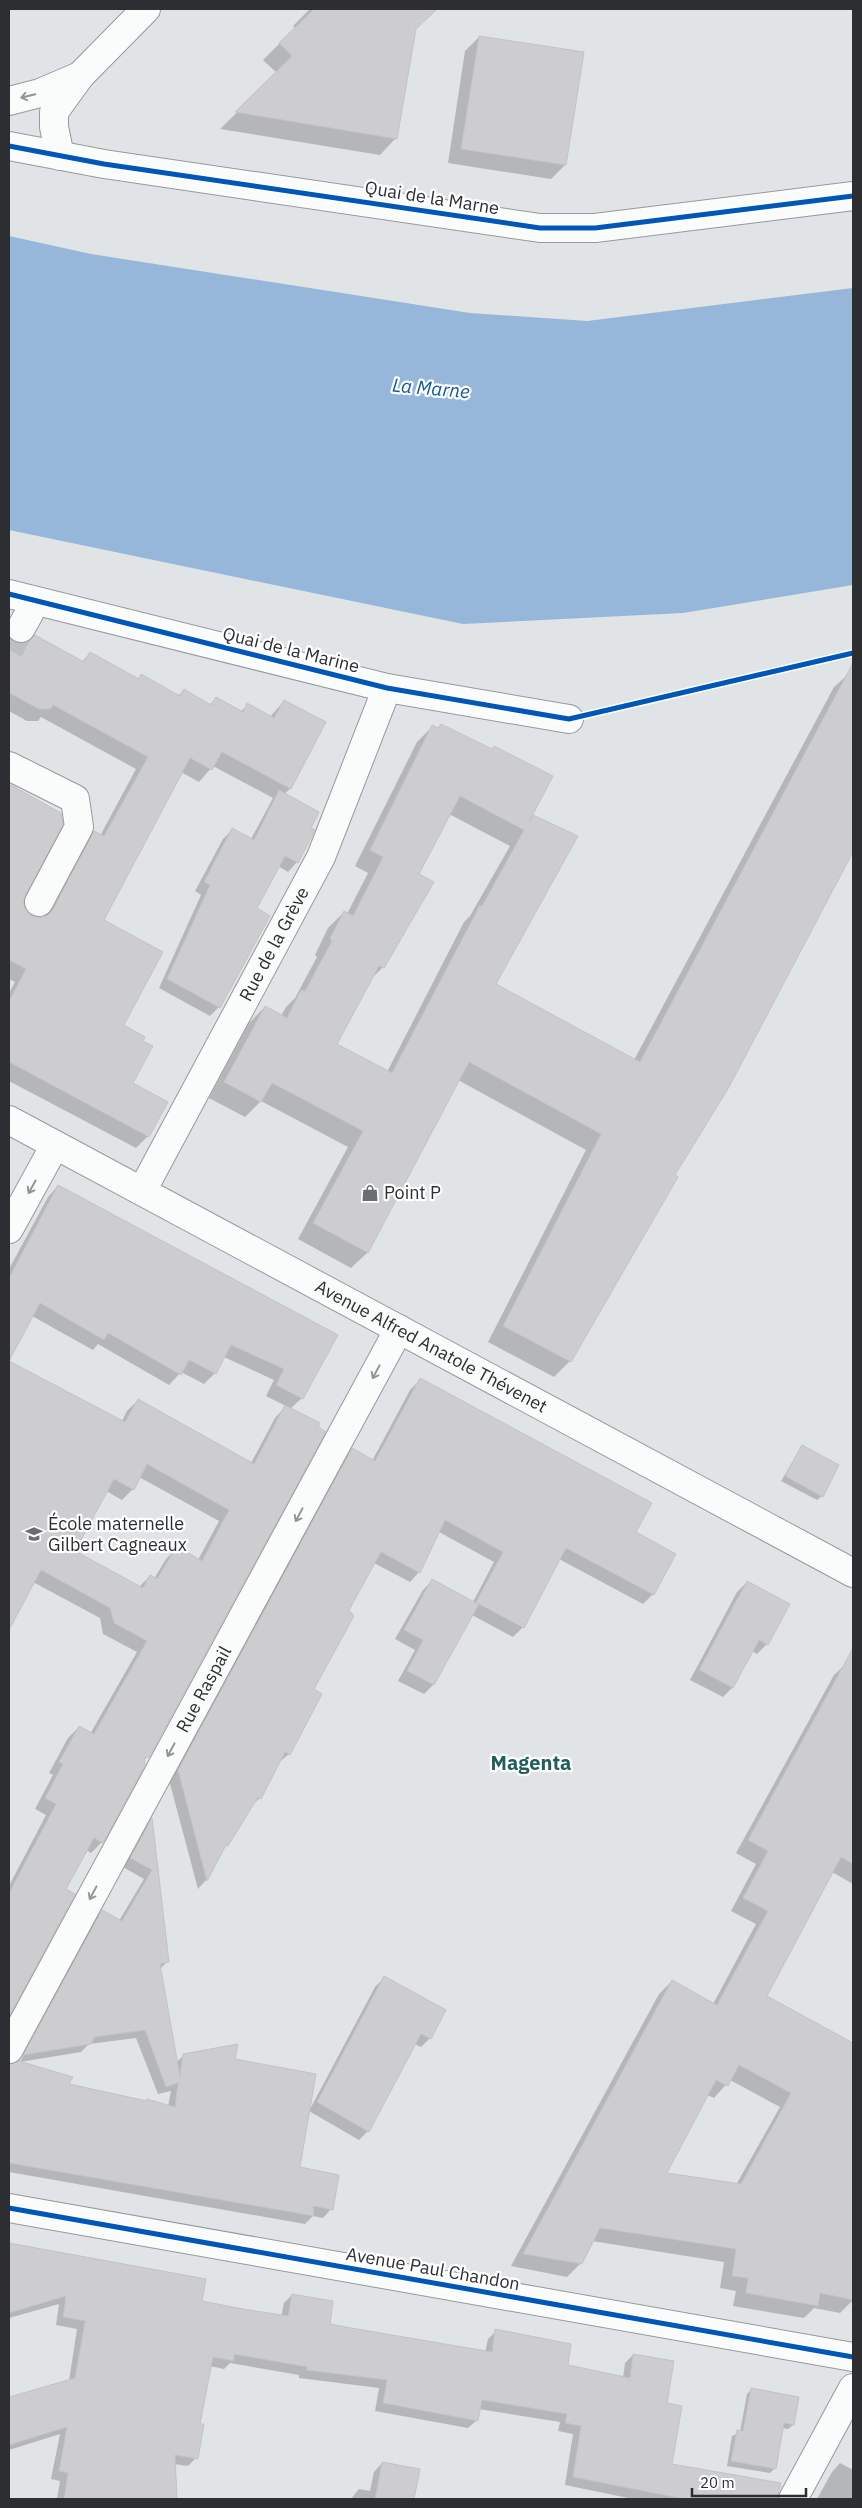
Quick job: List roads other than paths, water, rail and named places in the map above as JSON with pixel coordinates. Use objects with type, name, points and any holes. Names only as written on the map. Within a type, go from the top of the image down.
[{"type":"street","points":[[60,156],[54,127],[54,112],[80,76],[146,9]]},
{"type":"street","points":[[9,101],[40,93],[80,76]]},
{"type":"street","name":"Quai de la Marne","points":[[9,146],[60,156],[540,228],[595,228],[853,196]]},
{"type":"street","name":"Quai de la Marine","points":[[9,594],[387,688],[569,719]]},
{"type":"street","points":[[21,628],[36,601]]},
{"type":"street","name":"Rue de la Grève","points":[[142,1191],[321,857],[387,688]]},
{"type":"street","points":[[9,766],[75,799],[79,827],[39,902]]},
{"type":"street","name":"Avenue Alfred Anatole Thévenet","points":[[9,1120],[853,1573]]},
{"type":"street","points":[[9,1229],[55,1145]]},
{"type":"street","name":"Rue Raspail","points":[[9,2049],[399,1329]]},
{"type":"street","name":"Avenue Paul Chandon","points":[[9,2208],[853,2357]]},
{"type":"street","points":[[793,2499],[853,2388]]},
{"type":"water","name":"La Marne","points":[[9,236],[91,254],[470,313],[587,321],[853,288],[853,585],[683,613],[463,624],[9,530]]},
{"type":"tunnel","points":[[9,650],[21,628]]},
{"type":"place","name":"Point P","points":[[370,1193]]},
{"type":"place","name":"École maternelle Gilbert Cagneaux","points":[[34,1534]]},
{"type":"district","name":"Magenta","points":[[531,1763]]}]
